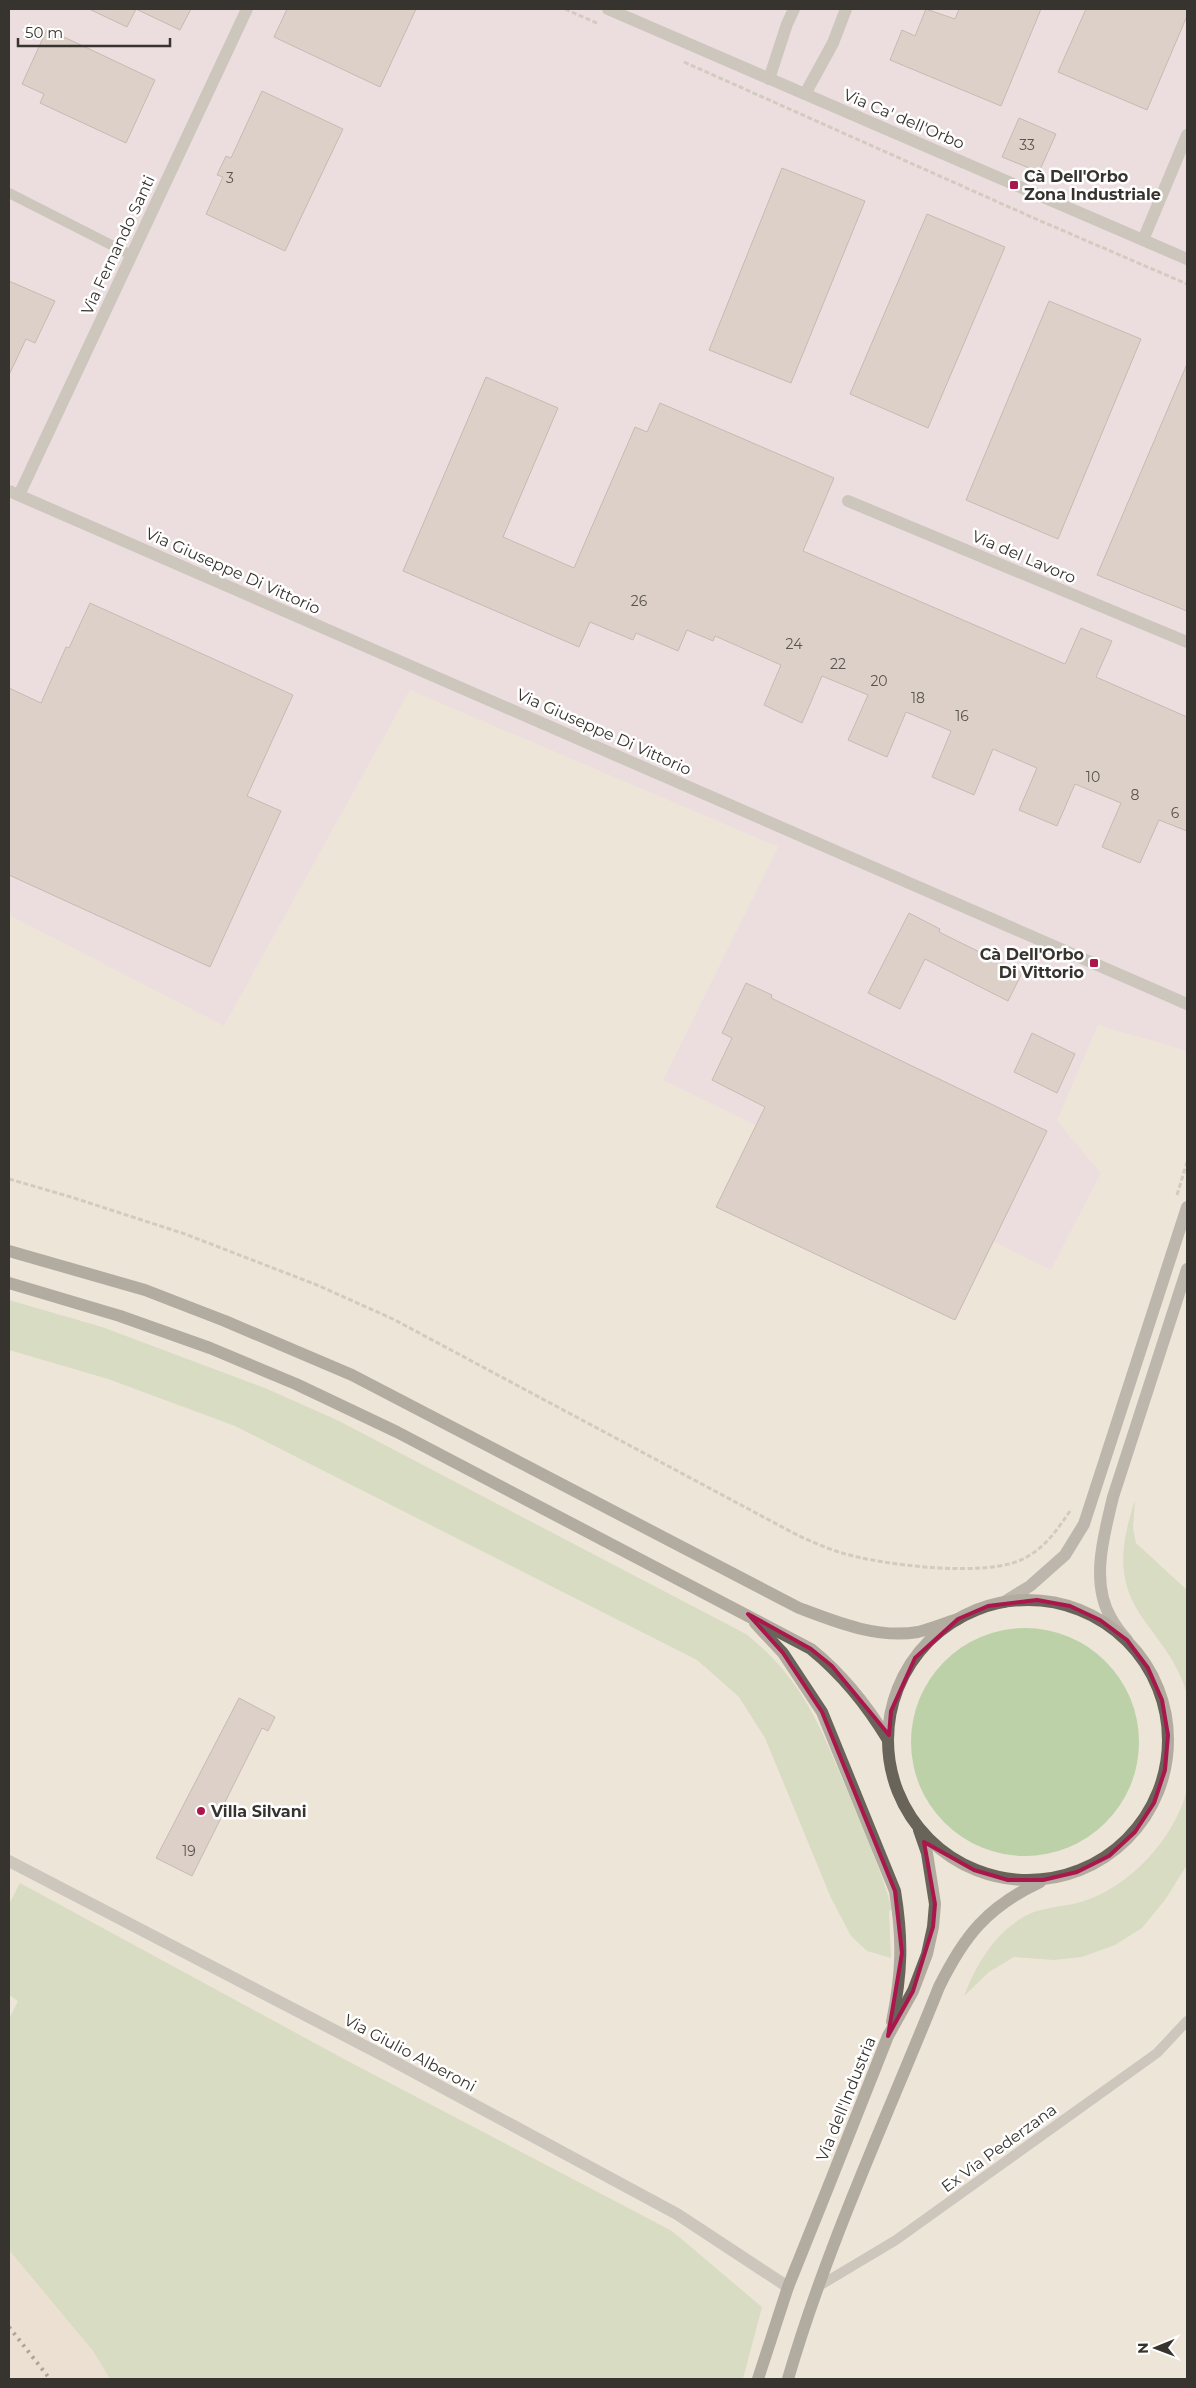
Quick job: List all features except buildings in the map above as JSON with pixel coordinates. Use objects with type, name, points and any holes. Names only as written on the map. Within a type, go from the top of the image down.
[{"type":"main road","points":[[1004,1602],[1030,1586],[1065,1555],[1084,1524],[1187,1207]]},
{"type":"main road","points":[[9,1251],[145,1290],[225,1320],[352,1375],[799,1608],[846,1626],[884,1633],[918,1632],[958,1619],[988,1606],[1004,1602],[1038,1600],[1070,1606],[1100,1620],[1126,1640]]},
{"type":"main road","points":[[958,1619],[934,1636],[915,1658],[900,1683],[891,1711],[888,1740],[892,1771],[902,1801],[918,1828],[944,1853],[974,1870],[1008,1880],[1043,1880],[1077,1872],[1109,1856],[1135,1832],[1157,1795],[1165,1770],[1168,1734],[1162,1700],[1148,1668],[1110,1617],[1104,1600],[1100,1561],[1112,1497],[1187,1269]]},
{"type":"main road","points":[[9,1283],[129,1319],[210,1348],[296,1384],[398,1432],[748,1614],[811,1650],[832,1666],[874,1717],[888,1740]]},
{"type":"main road","points":[[748,1614],[783,1653],[822,1712],[895,1891],[900,1921],[902,1953],[900,1984],[888,2036]]},
{"type":"main road","name":"Via dell'Industria","points":[[758,2379],[788,2288],[888,2036],[913,1991],[927,1954],[934,1927],[935,1904],[932,1875],[918,1828]]},
{"type":"main road","points":[[788,2379],[818,2286],[939,1987],[955,1956],[978,1924],[1012,1896],[1043,1880]]},
{"type":"street","name":"Via Fernando Santi","points":[[14,493],[131,255],[247,9]]},
{"type":"street","name":"Via Ca' dell'Orbo","points":[[608,9],[1187,259]]},
{"type":"street","points":[[769,79],[787,24],[794,9]]},
{"type":"street","points":[[805,94],[832,43],[846,9]]},
{"type":"street","points":[[1143,240],[1187,135]]},
{"type":"street","name":"Via Giuseppe Di Vittorio","points":[[14,493],[1187,1004]]},
{"type":"street","name":"Via del Lavoro","points":[[848,501],[1187,642]]},
{"type":"street","name":"Via Giulio Alberoni","points":[[9,1861],[384,2056],[677,2214],[788,2288]]},
{"type":"lane","points":[[9,193],[131,255]]},
{"type":"lane","name":"Ex Via Pederzana","points":[[818,2286],[896,2240],[1157,2053],[1187,2021]]},
{"type":"path","points":[[565,9],[601,25]]},
{"type":"path","points":[[683,61],[1036,219],[1187,284]]},
{"type":"path","points":[[1176,1199],[1187,1162]]},
{"type":"path","points":[[9,1179],[185,1234],[317,1285],[394,1319],[799,1536],[842,1553],[919,1565],[970,1569],[997,1568],[1023,1559],[1050,1540],[1073,1506]]},
{"type":"highlighted area","points":[[1037,1600],[1070,1606],[1100,1620],[1127,1640],[1148,1668],[1162,1700],[1168,1735],[1165,1770],[1154,1803],[1135,1832],[1109,1856],[1077,1872],[1043,1880],[1008,1880],[974,1870],[924,1842],[935,1904],[933,1927],[913,1991],[888,2036],[902,1953],[895,1891],[822,1712],[783,1653],[748,1614],[811,1649],[832,1666],[889,1735],[891,1711],[915,1658],[958,1619],[988,1606]]},
{"type":"shaded area","points":[[9,9],[1187,9],[1187,1051],[1098,1025],[1057,1121],[1101,1173],[1051,1270],[663,1080],[778,847],[410,690],[224,1026],[9,915]]},
{"type":"shaded area","points":[[9,2250],[93,2351],[110,2379],[9,2379]]},
{"type":"green space","points":[[9,1300],[102,1327],[265,1388],[337,1420],[746,1634],[783,1670],[797,1688],[820,1727],[872,1852],[892,1909],[889,1911],[891,1958],[867,1951],[851,1936],[831,1898],[765,1738],[739,1697],[697,1660],[235,1426],[108,1379],[9,1350]]},
{"type":"green space","points":[[1135,1500],[1133,1528],[1136,1543],[1187,1590],[1187,1695],[1175,1666],[1136,1608],[1125,1578],[1123,1564],[1126,1533]]},
{"type":"green space","points":[[1025,1628],[1047,1630],[1069,1637],[1088,1647],[1106,1661],[1120,1679],[1130,1698],[1137,1720],[1139,1742],[1137,1764],[1130,1786],[1120,1805],[1106,1823],[1088,1837],[1069,1847],[1047,1854],[1025,1856],[1003,1854],[981,1847],[962,1837],[944,1823],[930,1805],[920,1786],[913,1764],[911,1742],[913,1720],[920,1698],[930,1679],[944,1661],[962,1647],[981,1637],[1003,1630]]},
{"type":"green space","points":[[1187,1790],[1187,1865],[1165,1900],[1142,1928],[1115,1945],[1082,1957],[1054,1960],[1014,1957],[989,1972],[964,1996],[988,1950],[1004,1931],[1014,1923],[1031,1913],[1081,1902],[1099,1895],[1133,1873],[1161,1843],[1181,1808]]},
{"type":"green space","points":[[20,1883],[344,2059],[672,2231],[762,2307],[743,2379],[110,2379],[93,2351],[9,2250],[9,2019],[18,2001],[9,1995],[9,1904]]},
{"type":"railway","points":[[9,2327],[50,2379]]},
{"type":"place","name":"Cà Dell'Orbo Zona Industriale","points":[[1014,185]]},
{"type":"place","name":"Cà Dell'Orbo Di Vittorio","points":[[1094,963]]},
{"type":"place","name":"Villa Silvani","points":[[201,1811]]}]
